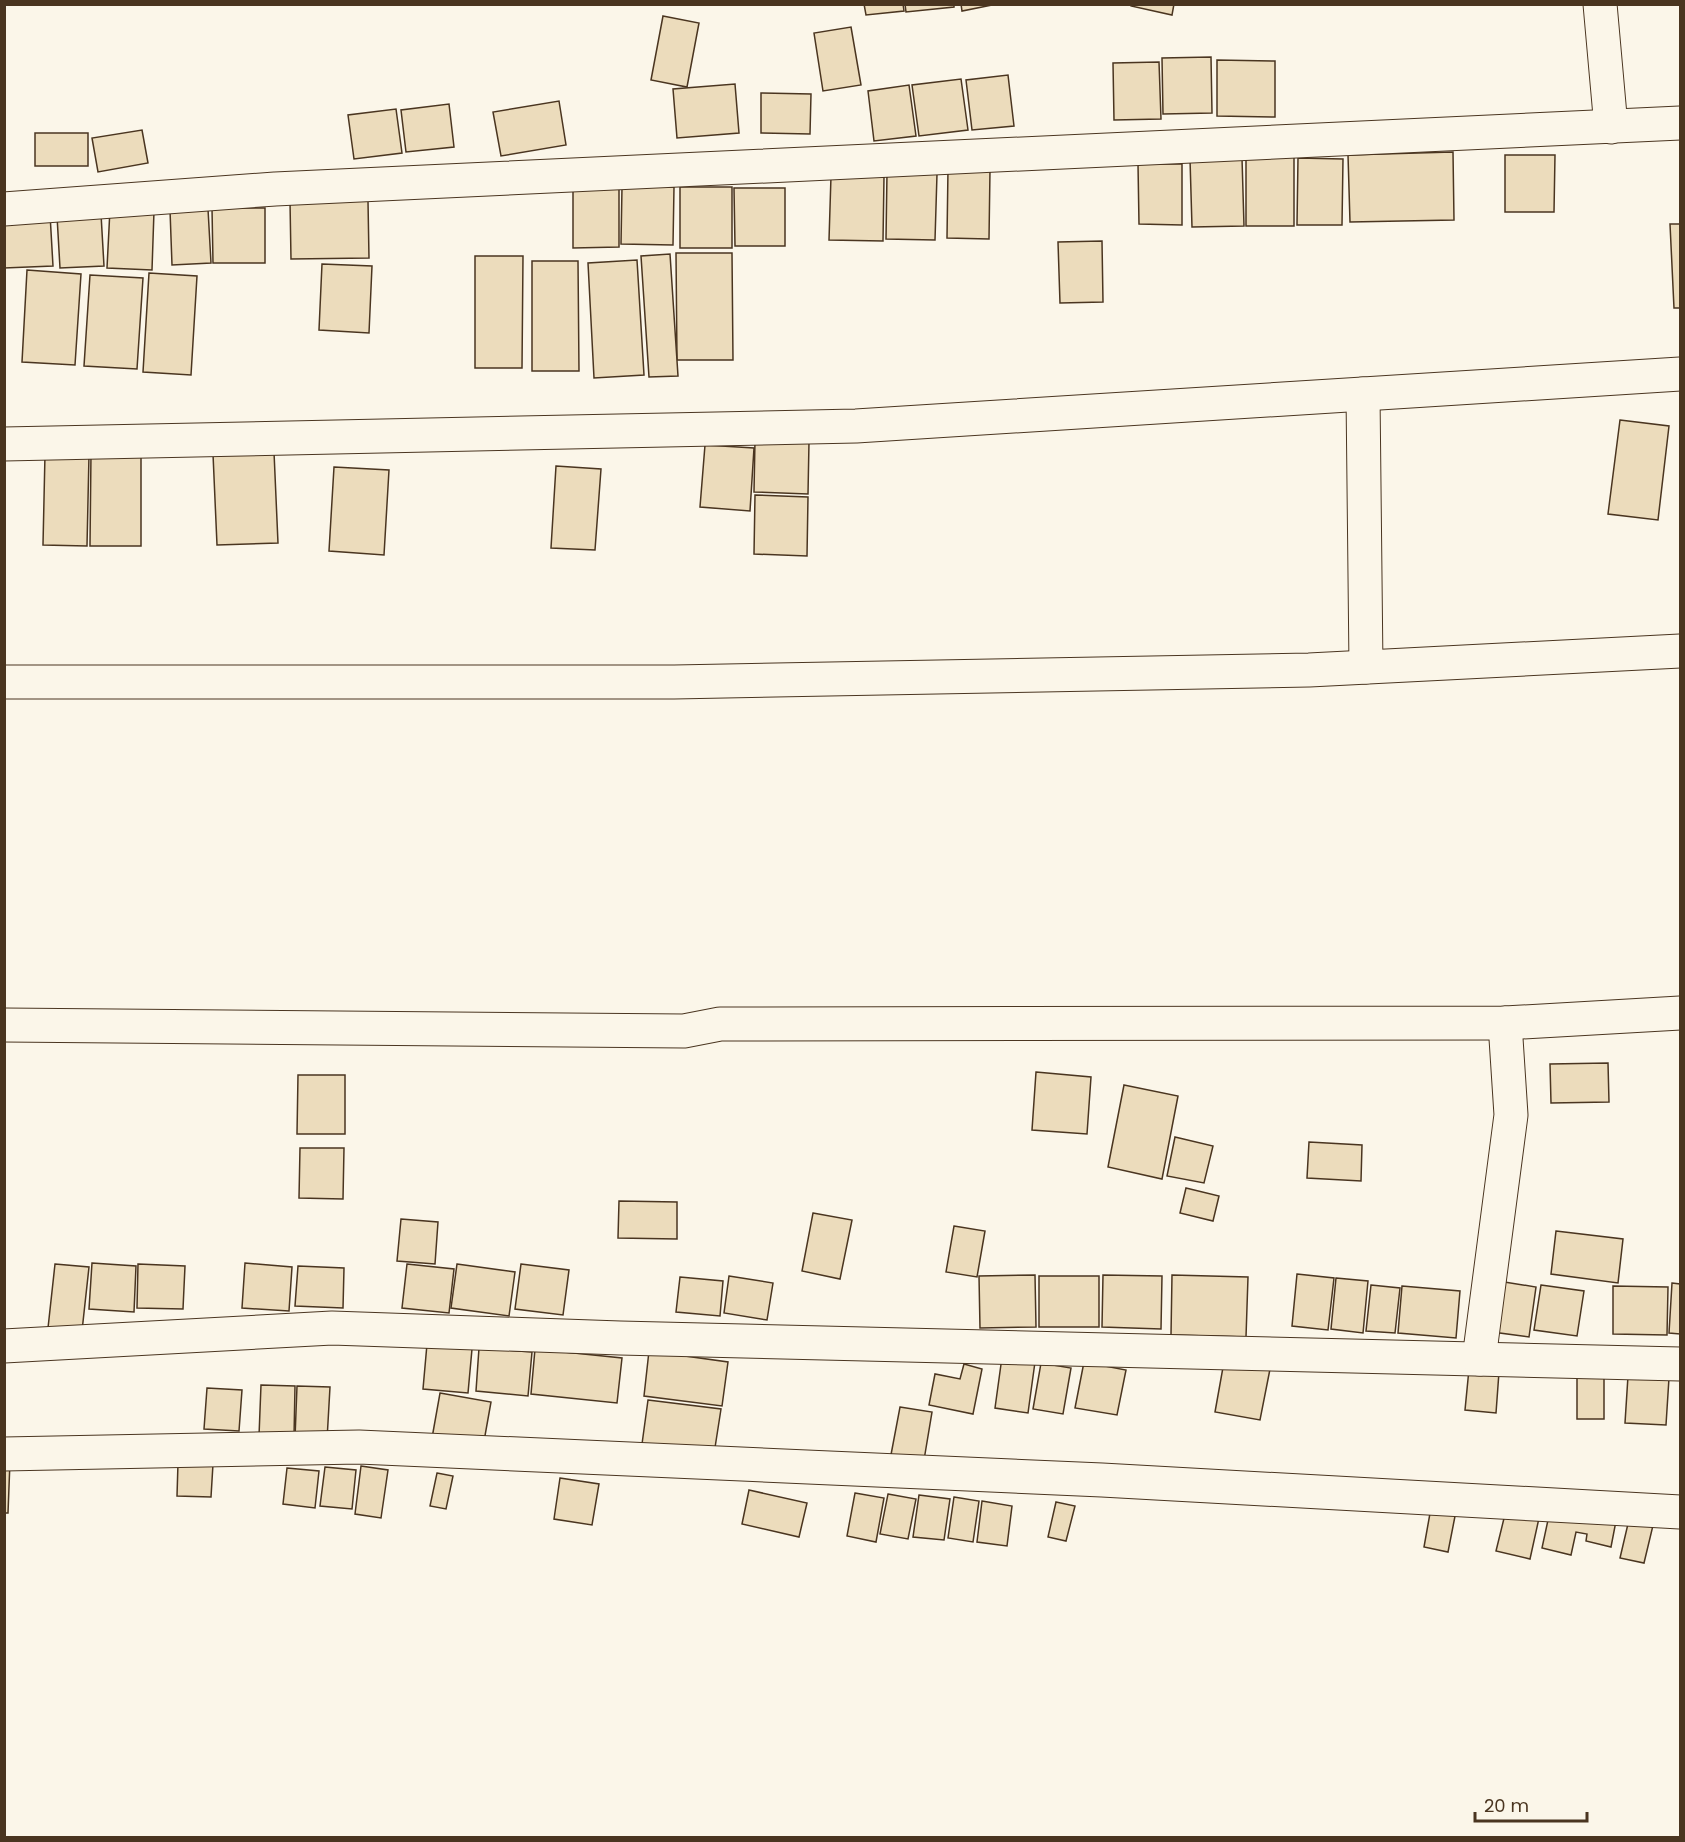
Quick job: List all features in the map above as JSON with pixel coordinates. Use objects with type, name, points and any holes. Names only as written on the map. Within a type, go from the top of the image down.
[{"type":"street","points":[[1600,4],[1611,127]]},
{"type":"street","points":[[4,209],[275,189],[1680,123]]},
{"type":"street","points":[[4,444],[856,426],[1680,374]]},
{"type":"street","points":[[1363,394],[1366,667]]},
{"type":"street","points":[[4,682],[674,682],[1297,670],[1680,651]]},
{"type":"street","points":[[4,1025],[684,1031],[720,1024],[1505,1023],[1680,1013]]},
{"type":"street","points":[[1479,1359],[1511,1115],[1505,1023]]},
{"type":"street","points":[[4,1346],[332,1328],[620,1338],[1680,1364]]},
{"type":"street","points":[[4,1454],[359,1447],[1090,1479],[1680,1512]]},
{"type":"building","points":[[864,4],[903,4],[904,11],[866,15]]},
{"type":"building","points":[[905,4],[954,4],[954,7],[906,12]]},
{"type":"building","points":[[961,4],[997,4],[962,11]]},
{"type":"building","points":[[1131,4],[1174,4],[1172,15],[1131,6]]},
{"type":"building","points":[[663,16],[699,23],[687,87],[651,80]]},
{"type":"building","points":[[851,27],[861,85],[823,91],[814,33]]},
{"type":"building","points":[[1211,57],[1212,113],[1163,114],[1162,58]]},
{"type":"building","points":[[1217,60],[1275,61],[1275,117],[1217,116]]},
{"type":"building","points":[[1159,62],[1161,119],[1114,120],[1113,63]]},
{"type":"building","points":[[1008,75],[1014,126],[972,130],[966,80]]},
{"type":"building","points":[[961,79],[968,130],[919,136],[912,85]]},
{"type":"building","points":[[735,84],[739,133],[677,138],[673,89]]},
{"type":"building","points":[[909,85],[916,136],[874,141],[868,91]]},
{"type":"building","points":[[761,93],[811,94],[810,134],[761,133]]},
{"type":"building","points":[[559,101],[566,145],[501,156],[493,112]]},
{"type":"building","points":[[449,104],[454,147],[406,152],[401,110]]},
{"type":"building","points":[[396,109],[402,153],[354,159],[348,115]]},
{"type":"building","points":[[142,130],[148,163],[98,172],[92,138]]},
{"type":"building","points":[[35,133],[88,133],[88,166],[35,166]]},
{"type":"building","points":[[1453,152],[1454,220],[1350,222],[1348,155]]},
{"type":"building","points":[[1505,155],[1555,155],[1554,212],[1505,212]]},
{"type":"building","points":[[1246,157],[1294,157],[1294,226],[1246,226]]},
{"type":"building","points":[[1242,158],[1244,226],[1192,227],[1190,159]]},
{"type":"building","points":[[1298,158],[1343,159],[1342,225],[1297,225]]},
{"type":"building","points":[[1138,164],[1182,164],[1182,225],[1139,224]]},
{"type":"building","points":[[948,169],[990,170],[989,239],[947,238]]},
{"type":"building","points":[[887,173],[937,174],[935,240],[886,239]]},
{"type":"building","points":[[831,176],[884,177],[883,241],[829,240]]},
{"type":"building","points":[[622,187],[674,187],[673,245],[621,244]]},
{"type":"building","points":[[680,187],[732,187],[732,248],[680,248]]},
{"type":"building","points":[[734,188],[785,188],[785,246],[735,246]]},
{"type":"building","points":[[573,189],[619,189],[619,247],[573,248]]},
{"type":"building","points":[[290,201],[368,201],[369,258],[291,259]]},
{"type":"building","points":[[212,208],[265,208],[265,263],[213,263]]},
{"type":"building","points":[[110,209],[154,211],[152,270],[107,268]]},
{"type":"building","points":[[208,209],[211,263],[172,265],[170,210]]},
{"type":"building","points":[[50,214],[53,266],[4,268],[4,217]]},
{"type":"building","points":[[101,214],[104,266],[60,268],[57,216]]},
{"type":"building","points":[[1670,224],[1680,224],[1680,308],[1674,308]]},
{"type":"building","points":[[1102,241],[1103,302],[1060,303],[1058,242]]},
{"type":"building","points":[[676,253],[732,253],[733,360],[677,360]]},
{"type":"building","points":[[670,254],[678,376],[649,377],[641,256]]},
{"type":"building","points":[[475,256],[523,256],[522,368],[475,368]]},
{"type":"building","points":[[637,260],[644,375],[594,378],[588,263]]},
{"type":"building","points":[[532,261],[578,261],[579,371],[532,371]]},
{"type":"building","points":[[322,264],[372,266],[369,333],[319,330]]},
{"type":"building","points":[[27,270],[81,274],[75,365],[22,362]]},
{"type":"building","points":[[149,273],[197,276],[191,375],[143,372]]},
{"type":"building","points":[[90,275],[143,278],[137,369],[84,366]]},
{"type":"building","points":[[1620,420],[1669,426],[1658,520],[1608,514]]},
{"type":"building","points":[[755,440],[809,442],[808,494],[754,492]]},
{"type":"building","points":[[705,445],[754,448],[750,511],[700,507]]},
{"type":"building","points":[[274,452],[278,543],[217,545],[213,454]]},
{"type":"building","points":[[91,453],[141,453],[141,546],[90,546]]},
{"type":"building","points":[[45,454],[89,455],[87,546],[43,545]]},
{"type":"building","points":[[556,466],[601,469],[595,550],[551,548]]},
{"type":"building","points":[[334,467],[389,470],[384,555],[329,551]]},
{"type":"building","points":[[755,495],[808,497],[807,556],[754,554]]},
{"type":"building","points":[[1608,1063],[1609,1102],[1551,1103],[1550,1064]]},
{"type":"building","points":[[1036,1072],[1091,1077],[1087,1134],[1032,1130]]},
{"type":"building","points":[[298,1075],[345,1075],[345,1134],[297,1134]]},
{"type":"building","points":[[1124,1085],[1178,1096],[1162,1179],[1108,1167]]},
{"type":"building","points":[[1175,1137],[1213,1146],[1204,1183],[1167,1176]]},
{"type":"building","points":[[1309,1142],[1362,1145],[1361,1181],[1307,1178]]},
{"type":"building","points":[[300,1148],[344,1148],[343,1199],[299,1198]]},
{"type":"building","points":[[1186,1188],[1219,1196],[1213,1221],[1180,1213]]},
{"type":"building","points":[[619,1201],[677,1202],[677,1239],[618,1238]]},
{"type":"building","points":[[813,1213],[852,1220],[840,1279],[802,1271]]},
{"type":"building","points":[[401,1219],[438,1222],[435,1264],[397,1261]]},
{"type":"building","points":[[954,1226],[985,1231],[977,1277],[946,1272]]},
{"type":"building","points":[[1556,1231],[1623,1239],[1618,1283],[1551,1274]]},
{"type":"building","points":[[92,1263],[136,1266],[134,1312],[89,1309]]},
{"type":"building","points":[[245,1263],[292,1267],[289,1311],[242,1308]]},
{"type":"building","points":[[55,1264],[89,1267],[82,1331],[48,1328]]},
{"type":"building","points":[[138,1264],[185,1266],[183,1309],[137,1308]]},
{"type":"building","points":[[407,1264],[454,1269],[449,1313],[402,1308]]},
{"type":"building","points":[[457,1264],[515,1272],[509,1316],[451,1308]]},
{"type":"building","points":[[521,1264],[569,1270],[563,1315],[515,1309]]},
{"type":"building","points":[[298,1266],[344,1268],[343,1308],[295,1306]]},
{"type":"building","points":[[1297,1274],[1334,1278],[1328,1330],[1292,1326]]},
{"type":"building","points":[[1035,1275],[1036,1327],[980,1328],[979,1276]]},
{"type":"building","points":[[1103,1275],[1162,1276],[1161,1329],[1102,1327]]},
{"type":"building","points":[[1172,1275],[1248,1277],[1246,1337],[1171,1335]]},
{"type":"building","points":[[729,1276],[773,1283],[767,1320],[724,1313]]},
{"type":"building","points":[[1039,1276],[1099,1276],[1099,1327],[1039,1327]]},
{"type":"building","points":[[680,1277],[723,1281],[720,1316],[676,1312]]},
{"type":"building","points":[[1336,1278],[1368,1281],[1363,1333],[1331,1329]]},
{"type":"building","points":[[1492,1280],[1536,1287],[1529,1337],[1485,1331]]},
{"type":"building","points":[[1672,1283],[1680,1284],[1680,1334],[1669,1333]]},
{"type":"building","points":[[1371,1285],[1400,1288],[1395,1333],[1366,1331]]},
{"type":"building","points":[[1541,1285],[1584,1291],[1577,1336],[1534,1330]]},
{"type":"building","points":[[1402,1286],[1460,1291],[1456,1338],[1398,1333]]},
{"type":"building","points":[[1613,1286],[1668,1287],[1667,1335],[1613,1334]]},
{"type":"building","points":[[427,1344],[472,1349],[468,1393],[423,1389]]},
{"type":"building","points":[[479,1348],[532,1352],[528,1396],[476,1391]]},
{"type":"building","points":[[535,1349],[622,1358],[617,1403],[531,1394]]},
{"type":"building","points":[[649,1351],[728,1362],[722,1406],[644,1396]]},
{"type":"building","points":[[1225,1356],[1271,1364],[1260,1420],[1215,1412]]},
{"type":"building","points":[[1002,1357],[1035,1362],[1028,1413],[995,1408]]},
{"type":"building","points":[[1084,1362],[1126,1370],[1117,1415],[1075,1408]]},
{"type":"building","points":[[1041,1363],[1071,1368],[1063,1414],[1033,1409]]},
{"type":"building","points":[[964,1364],[982,1369],[973,1414],[929,1405],[935,1374],[960,1379]]},
{"type":"building","points":[[1469,1369],[1499,1372],[1496,1413],[1465,1410]]},
{"type":"building","points":[[1577,1371],[1604,1372],[1604,1419],[1577,1419]]},
{"type":"building","points":[[1628,1376],[1669,1378],[1666,1425],[1625,1423]]},
{"type":"building","points":[[261,1385],[295,1386],[294,1437],[259,1436]]},
{"type":"building","points":[[297,1386],[330,1387],[327,1440],[295,1438]]},
{"type":"building","points":[[207,1388],[242,1390],[239,1431],[204,1429]]},
{"type":"building","points":[[440,1393],[491,1402],[483,1447],[432,1438]]},
{"type":"building","points":[[648,1400],[721,1409],[714,1454],[642,1444]]},
{"type":"building","points":[[900,1407],[932,1412],[923,1466],[890,1460]]},
{"type":"building","points":[[4,1461],[10,1461],[8,1513],[4,1513]]},
{"type":"building","points":[[178,1463],[213,1464],[211,1497],[177,1496]]},
{"type":"building","points":[[361,1466],[388,1470],[381,1518],[355,1514]]},
{"type":"building","points":[[325,1467],[356,1470],[352,1509],[320,1506]]},
{"type":"building","points":[[287,1468],[319,1471],[315,1508],[283,1504]]},
{"type":"building","points":[[437,1473],[453,1476],[446,1509],[430,1506]]},
{"type":"building","points":[[560,1478],[599,1484],[592,1525],[554,1519]]},
{"type":"building","points":[[749,1490],[807,1503],[799,1537],[742,1524]]},
{"type":"building","points":[[855,1493],[884,1498],[876,1542],[847,1536]]},
{"type":"building","points":[[888,1494],[916,1499],[908,1539],[880,1534]]},
{"type":"building","points":[[919,1495],[950,1499],[944,1540],[913,1537]]},
{"type":"building","points":[[954,1497],[979,1501],[973,1542],[948,1538]]},
{"type":"building","points":[[982,1501],[1012,1506],[1007,1546],[977,1542]]},
{"type":"building","points":[[1056,1502],[1075,1506],[1066,1541],[1048,1537]]},
{"type":"building","points":[[1432,1502],[1457,1506],[1448,1552],[1424,1547]]},
{"type":"building","points":[[1508,1502],[1541,1509],[1530,1559],[1496,1551]]},
{"type":"building","points":[[1551,1506],[1616,1521],[1611,1547],[1586,1541],[1587,1534],[1576,1532],[1571,1555],[1542,1548]]},
{"type":"building","points":[[1631,1511],[1655,1517],[1644,1563],[1620,1558]]}]
